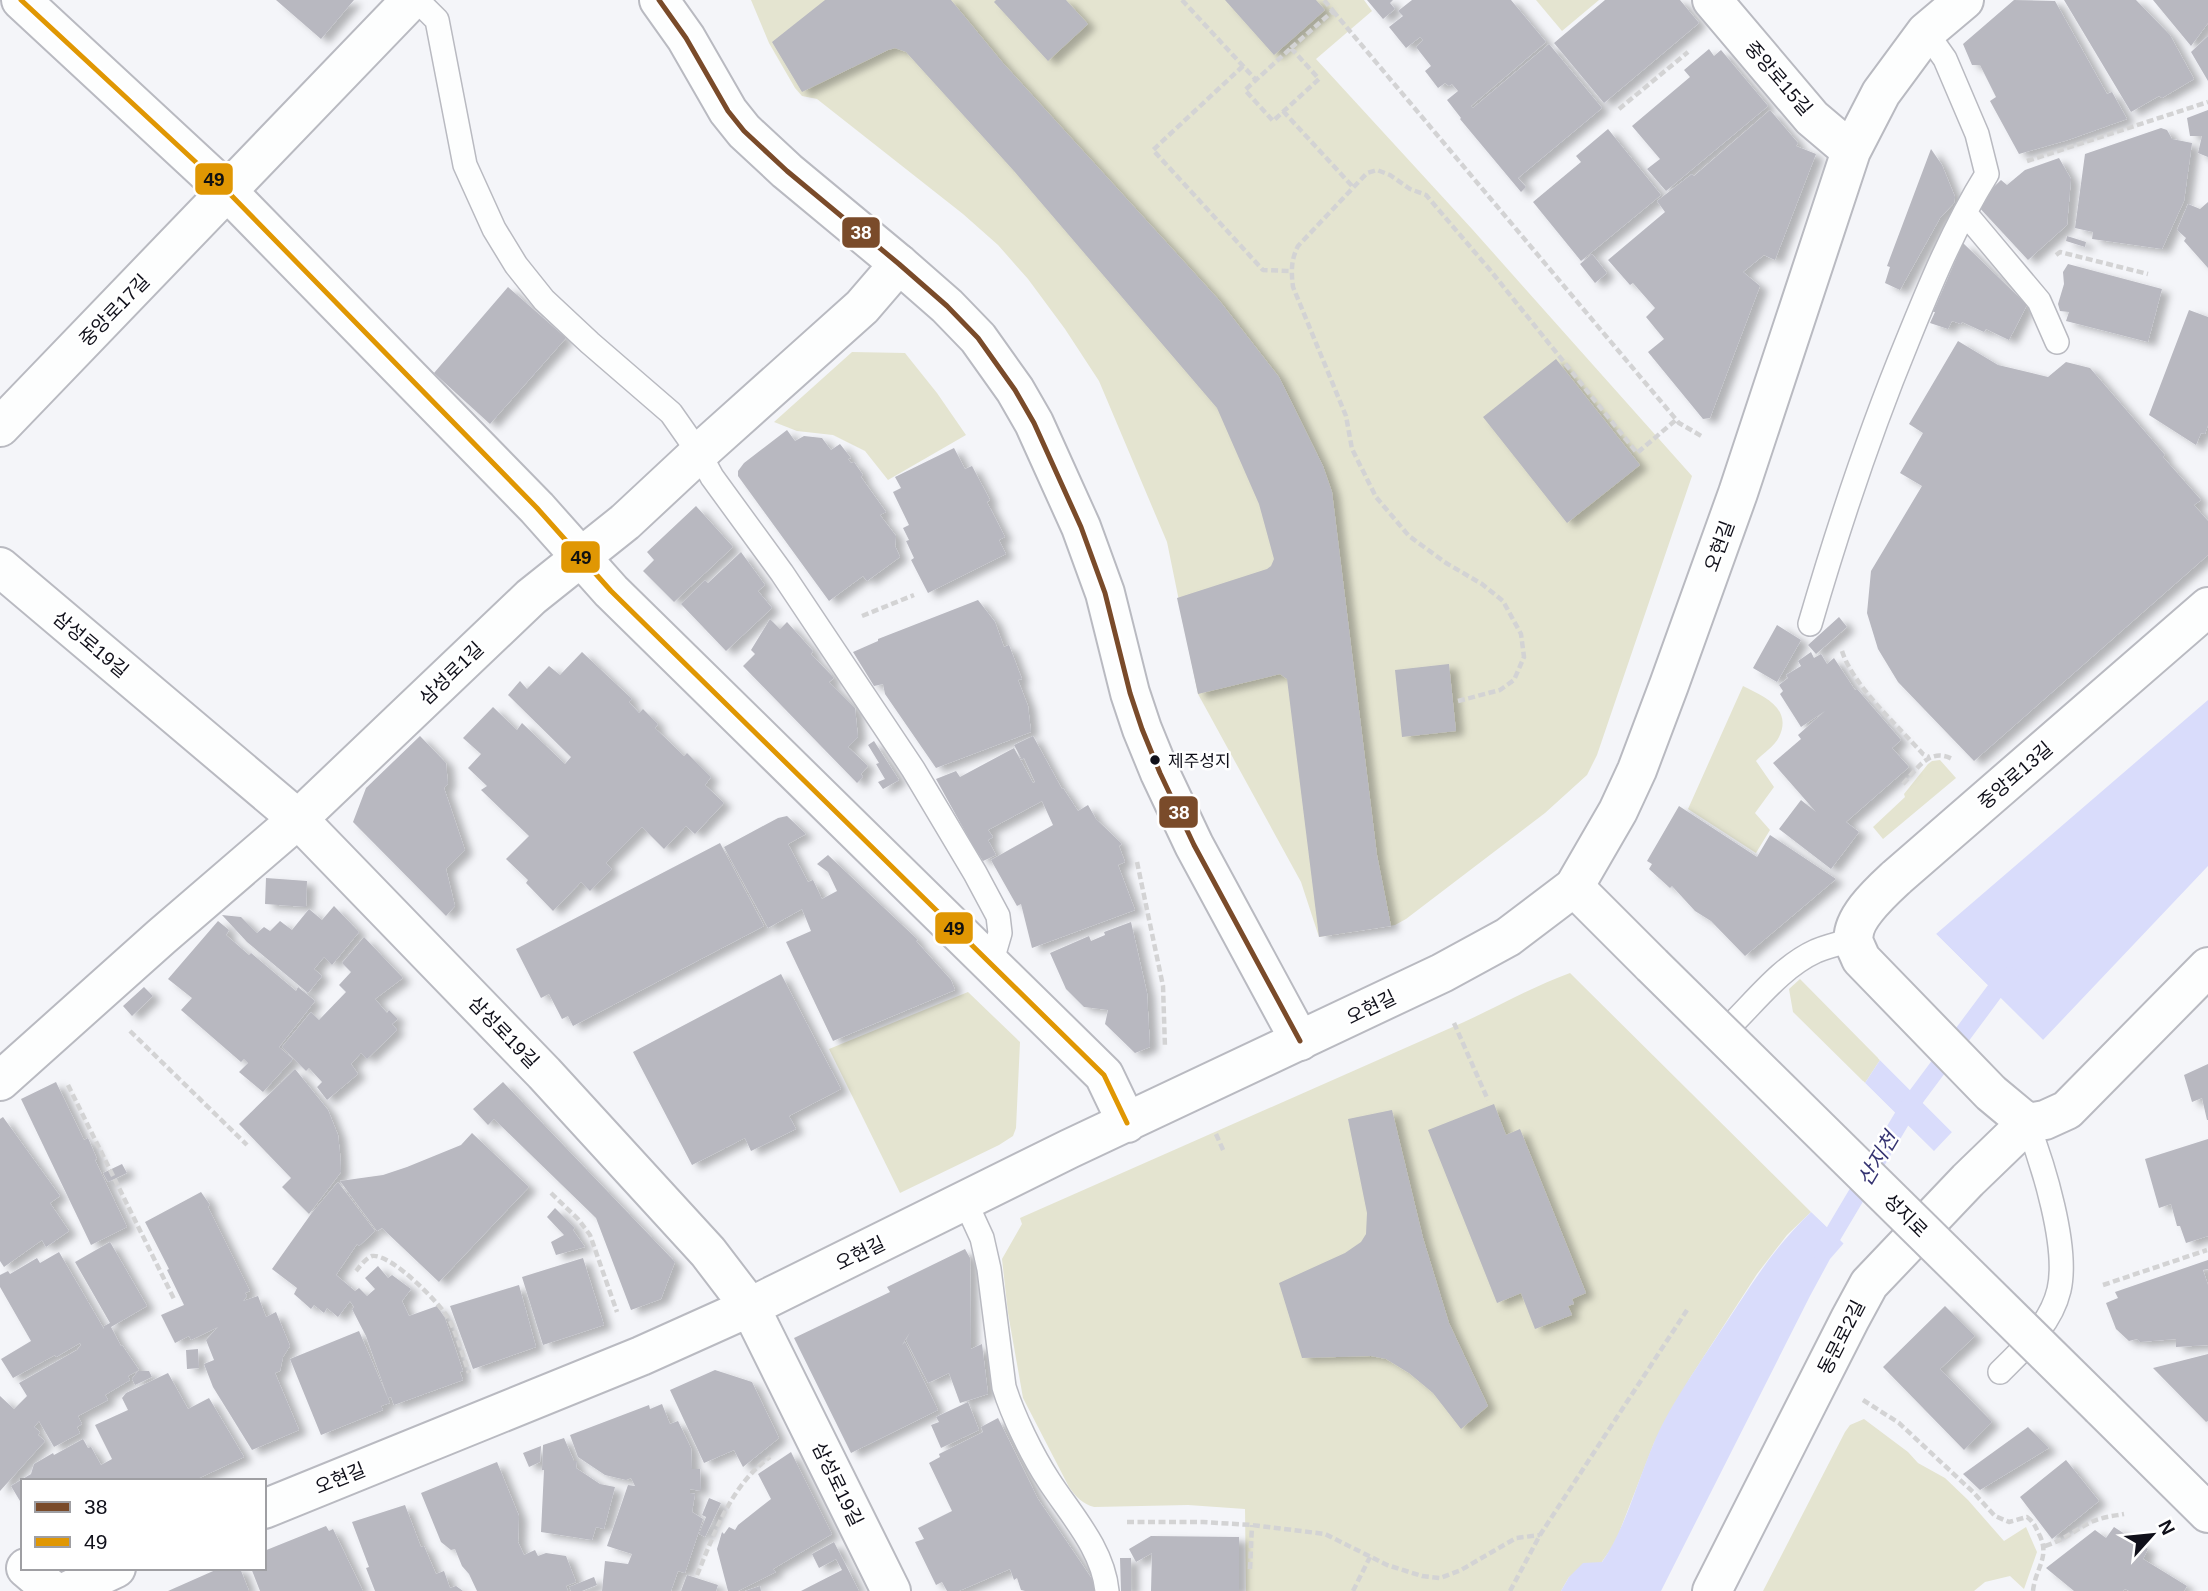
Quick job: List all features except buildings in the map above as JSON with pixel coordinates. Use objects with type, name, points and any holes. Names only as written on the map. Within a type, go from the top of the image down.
[{"type":"street","points":[[22,0],[228,192],[537,508],[611,591],[1104,1075],[1128,1123]]},
{"type":"street","name":"중앙로17길","points":[[0,427],[411,0]]},
{"type":"street","points":[[659,0],[728,111],[744,131],[787,171],[947,306],[978,338],[1015,390],[1034,423],[1081,527],[1101,582],[1130,694],[1160,773],[1194,845],[1300,1041]]},
{"type":"street","name":"오현길","points":[[266,1508],[633,1359],[750,1307],[1442,973],[1508,937],[1574,887],[1618,811],[1637,770],[1669,685],[1738,493],[1851,151],[1881,93],[1926,32],[1964,0]]},
{"type":"street","name":"중앙로15길","points":[[1720,9],[1812,118],[1851,151]]},
{"type":"street","name":"삼성로1길","points":[[0,1081],[298,820],[531,597],[625,522],[862,307],[899,264]]},
{"type":"street","name":"삼성로19길","points":[[0,567],[298,820],[553,1083],[708,1252],[750,1307],[891,1591]]},
{"type":"street","name":"중앙로13길","points":[[1857,950],[1858,921],[1897,877],[2208,607]]},
{"type":"street","name":"성지로","points":[[1574,887],[2208,1513]]},
{"type":"street","points":[[1857,950],[1991,1093],[2027,1123]]},
{"type":"street","name":"동문로2길","points":[[1712,1591],[1869,1284],[1968,1180],[2027,1123],[2045,1120],[2067,1110],[2208,968]]},
{"type":"street","points":[[0,1547],[21,1564]]},
{"type":"street","points":[[28,1570],[53,1591]]},
{"type":"street","points":[[68,1591],[112,1570]]},
{"type":"lane","points":[[417,0],[437,20],[465,165],[494,229],[516,265],[544,300],[671,412],[712,477],[822,632],[913,769],[998,916],[1000,933],[991,964]]},
{"type":"lane","points":[[1811,624],[1835,537],[1885,396],[1945,252],[1987,174],[1977,134],[1945,59],[1926,32]]},
{"type":"lane","points":[[1965,213],[2039,301],[2057,342]]},
{"type":"lane","points":[[1732,1023],[1774,982],[1816,951],[1857,950]]},
{"type":"lane","points":[[2000,1372],[2046,1322],[2059,1290],[2060,1256],[2054,1216],[2043,1166],[2027,1123]]},
{"type":"lane","points":[[965,1201],[982,1238],[989,1269],[1004,1387],[1009,1403],[1047,1478],[1099,1558],[1106,1577],[1107,1591]]},
{"type":"path","points":[[1182,0],[1256,80]]},
{"type":"path","points":[[1324,0],[1679,423],[1715,442]]},
{"type":"path","points":[[1619,109],[1720,9]]},
{"type":"path","points":[[1291,48],[1319,79],[1273,121],[1245,90],[1291,48],[1333,11]]},
{"type":"path","points":[[1243,66],[1153,150],[1263,270],[1291,271]]},
{"type":"path","points":[[1987,174],[2208,102]]},
{"type":"path","points":[[1283,111],[1353,187]]},
{"type":"path","points":[[1458,701],[1500,690],[1514,680],[1524,657],[1521,634],[1503,601],[1409,536],[1376,497],[1352,449],[1346,416],[1293,286],[1291,271],[1298,246],[1367,173],[1377,170],[1390,175],[1410,189],[1426,195],[1637,453],[1677,419]]},
{"type":"path","points":[[2023,282],[2060,252],[2148,274]]},
{"type":"path","points":[[822,632],[914,595]]},
{"type":"path","points":[[1841,641],[1845,661],[1860,685],[1923,754],[1929,757],[1903,784]]},
{"type":"path","points":[[1137,862],[1163,986],[1165,1050]]},
{"type":"path","points":[[94,997],[247,1144]]},
{"type":"path","points":[[1452,1019],[1488,1100]]},
{"type":"path","points":[[45,1041],[174,1301]]},
{"type":"path","points":[[551,1193],[578,1219],[590,1236],[633,1359]]},
{"type":"path","points":[[2102,1285],[2207,1250]]},
{"type":"path","points":[[356,1271],[367,1259],[378,1257],[398,1268],[434,1298],[450,1321],[485,1420]]},
{"type":"path","points":[[1510,1591],[1540,1535],[1687,1310]]},
{"type":"path","points":[[1856,1395],[1899,1423],[1995,1516],[2009,1522],[2027,1517],[2032,1520],[2045,1546],[2045,1554],[2034,1577],[2033,1591]]},
{"type":"path","points":[[698,1575],[723,1515],[748,1477],[757,1467],[811,1429]]},
{"type":"path","points":[[2045,1546],[2065,1538],[2091,1522],[2124,1514]]},
{"type":"path","points":[[1117,1522],[1203,1522],[1325,1534],[1387,1565],[1422,1576],[1440,1578],[1461,1570],[1516,1538],[1540,1535]]},
{"type":"path","points":[[1250,1569],[1252,1525]]},
{"type":"path","points":[[1353,1591],[1370,1556]]},
{"type":"green space","name":"제주성지","points":[[751,0],[1364,0],[1372,11],[1316,59],[1692,476],[1597,755],[1587,775],[1545,813],[1406,919],[1395,925],[1319,937],[1301,882],[1198,694],[1167,542],[1099,381],[1028,279],[998,245],[963,214],[817,99],[802,96],[769,43]]},
{"type":"green space","points":[[1536,0],[1599,0],[1562,31]]},
{"type":"green space","points":[[852,352],[905,353],[966,435],[888,480],[865,451],[833,435],[797,431],[774,422]]},
{"type":"green space","points":[[1743,686],[1774,704],[1782,718],[1779,737],[1756,761],[1774,787],[1755,813],[1770,830],[1756,853],[1688,809]]},
{"type":"green space","points":[[1940,760],[1956,778],[1883,839],[1873,827],[1905,797],[1904,794],[1928,764]]},
{"type":"green space","points":[[1570,973],[1811,1212],[1787,1235],[1757,1274],[1690,1378],[1654,1443],[1615,1543],[1601,1563],[1569,1577],[1561,1591],[1246,1591],[1245,1509],[1188,1505],[1094,1507],[1077,1497],[1069,1487],[1023,1398],[1008,1313],[1002,1259],[1022,1224],[1020,1218]]},
{"type":"green space","points":[[1800,979],[1880,1060],[1865,1083],[1793,1012],[1789,989]]},
{"type":"green space","points":[[968,992],[1020,1042],[1016,1128],[1013,1136],[999,1145],[900,1193],[829,1049]]},
{"type":"green space","points":[[1864,1419],[1908,1452],[1918,1463],[1945,1478],[2004,1541],[2026,1527],[2037,1552],[2024,1589],[2010,1576],[1985,1582],[1974,1591],[1763,1591],[1845,1432],[1850,1425]]},
{"type":"water","points":[[2208,700],[2208,866],[2043,1040],[1936,934]]},
{"type":"water","points":[[1880,1060],[1952,1132],[1934,1151],[1865,1083]]},
{"type":"water","points":[[1811,1212],[1844,1243],[1830,1259],[1810,1296],[1661,1591],[1561,1591],[1569,1577],[1583,1563],[1602,1562],[1618,1535],[1653,1445],[1674,1403],[1761,1270]]},
{"type":"pier","points":[[1936,934],[2043,1040],[2041,1042],[1934,937]]},
{"type":"pier","points":[[1878,1058],[1955,1129],[1952,1132]]},
{"type":"pier","points":[[1863,1081],[1936,1154],[1931,1154],[1863,1086]]},
{"type":"pier","points":[[1809,1209],[1846,1240],[1846,1246]]},
{"type":"waterway","name":"산지천","points":[[1822,1253],[1910,1105],[1997,988],[2010,976]]},
{"type":"transit line","name":"49","points":[[21,0],[228,192],[537,508],[611,591],[1104,1075],[1127,1123]]},
{"type":"transit line","name":"38","points":[[659,0],[686,38],[728,111],[744,131],[787,171],[947,306],[978,338],[1015,390],[1034,423],[1081,527],[1105,593],[1130,693],[1160,773],[1194,845],[1300,1041]]},
{"type":"place","name":"제주성지","points":[[1155,760]]}]
